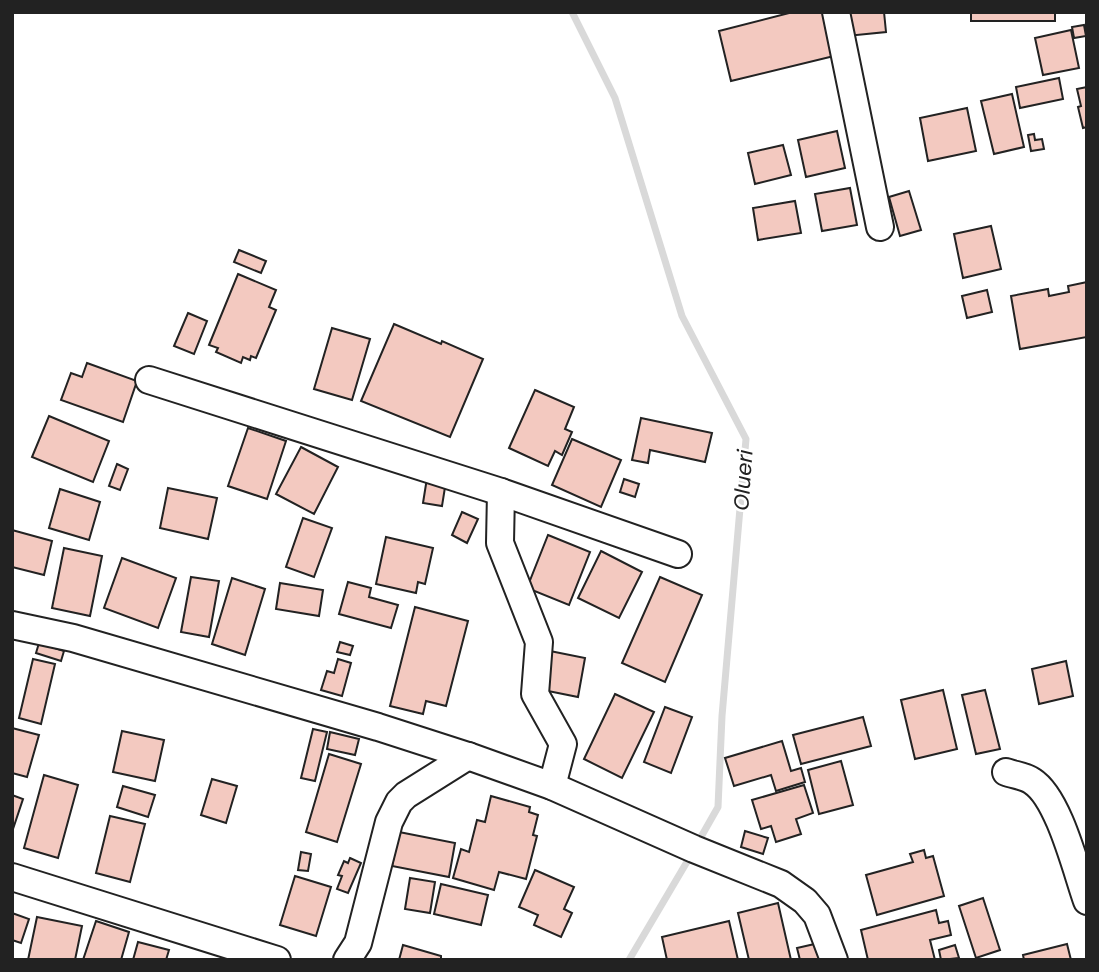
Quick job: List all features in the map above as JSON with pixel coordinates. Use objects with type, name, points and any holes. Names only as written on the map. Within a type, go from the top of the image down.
[{"type":"street","points":[[836,12],[880,226]]},
{"type":"street","points":[[149,380],[501,492],[678,554]]},
{"type":"street","points":[[501,492],[500,543],[540,642],[535,694],[563,744],[552,786]]},
{"type":"street","points":[[12,625],[74,638],[365,723],[552,786],[682,844],[781,884],[805,901],[817,915],[834,960]]},
{"type":"street","points":[[347,960],[358,943],[390,822],[398,802],[468,756]]},
{"type":"street","points":[[1006,772],[1032,781],[1044,792],[1055,810],[1087,901]]},
{"type":"street","points":[[12,877],[277,960]]},
{"type":"building","points":[[793,12],[823,12],[834,56],[731,81],[719,31]]},
{"type":"building","points":[[846,12],[884,12],[886,32],[847,36]]},
{"type":"building","points":[[971,12],[1055,12],[1055,21],[971,21]]},
{"type":"building","points":[[1084,25],[1086,36],[1074,38],[1072,27]]},
{"type":"building","points":[[1071,30],[1079,68],[1043,75],[1035,38]]},
{"type":"building","points":[[1059,78],[1063,99],[1020,108],[1016,87]]},
{"type":"building","points":[[1087,87],[1087,127],[1083,128],[1077,89]]},
{"type":"building","points":[[1012,94],[1024,147],[994,154],[981,101]]},
{"type":"building","points":[[967,108],[976,151],[928,161],[920,118]]},
{"type":"building","points":[[837,131],[845,168],[806,177],[798,140]]},
{"type":"building","points":[[1034,134],[1035,140],[1042,139],[1044,149],[1031,151],[1028,135]]},
{"type":"building","points":[[783,145],[791,175],[755,184],[748,153]]},
{"type":"building","points":[[850,188],[857,225],[822,231],[815,194]]},
{"type":"building","points":[[909,191],[921,230],[900,236],[889,197]]},
{"type":"building","points":[[795,201],[801,233],[758,240],[753,208]]},
{"type":"building","points":[[991,226],[1001,269],[963,278],[954,234]]},
{"type":"building","points":[[239,250],[266,261],[261,273],[234,262]]},
{"type":"building","points":[[238,274],[276,290],[269,307],[276,310],[256,358],[251,356],[250,360],[243,357],[241,363],[216,352],[218,348],[209,345]]},
{"type":"building","points":[[1087,282],[1087,337],[1020,349],[1011,296],[1048,289],[1049,296],[1069,292],[1068,286]]},
{"type":"building","points":[[987,290],[992,312],[967,318],[962,296]]},
{"type":"building","points":[[188,313],[207,321],[194,354],[174,346]]},
{"type":"building","points":[[394,324],[483,359],[450,437],[361,401]]},
{"type":"building","points":[[332,328],[370,339],[352,400],[314,389]]},
{"type":"building","points":[[87,363],[137,381],[123,422],[61,400],[71,373],[82,377]]},
{"type":"building","points":[[535,390],[574,407],[565,429],[572,432],[562,455],[555,451],[548,466],[509,448]]},
{"type":"building","points":[[49,416],[109,441],[93,482],[32,457]]},
{"type":"building","points":[[641,418],[712,433],[705,462],[650,450],[648,463],[632,460]]},
{"type":"building","points":[[248,428],[286,441],[267,499],[228,486]]},
{"type":"building","points":[[572,439],[621,460],[601,507],[552,485]]},
{"type":"building","points":[[301,447],[338,467],[314,514],[276,494]]},
{"type":"building","points":[[117,464],[128,469],[120,490],[109,486]]},
{"type":"building","points":[[427,478],[446,481],[442,506],[423,503]]},
{"type":"building","points":[[624,479],[639,484],[635,497],[620,492]]},
{"type":"building","points":[[168,488],[217,498],[208,539],[160,528]]},
{"type":"building","points":[[60,489],[100,502],[89,540],[49,528]]},
{"type":"building","points":[[462,512],[478,519],[467,543],[452,535]]},
{"type":"building","points":[[303,518],[332,528],[314,577],[286,567]]},
{"type":"building","points":[[12,530],[52,541],[44,575],[12,567]]},
{"type":"building","points":[[548,535],[590,552],[569,605],[527,588]]},
{"type":"building","points":[[386,537],[433,548],[425,584],[418,582],[416,593],[376,584]]},
{"type":"building","points":[[64,548],[102,556],[90,616],[52,608]]},
{"type":"building","points":[[601,551],[642,572],[619,618],[578,598]]},
{"type":"building","points":[[122,558],[176,578],[158,628],[104,608]]},
{"type":"building","points":[[191,577],[219,581],[209,637],[181,632]]},
{"type":"building","points":[[660,577],[702,595],[665,682],[622,663]]},
{"type":"building","points":[[232,578],[265,589],[245,655],[212,644]]},
{"type":"building","points":[[348,582],[371,588],[369,597],[398,605],[391,628],[339,614]]},
{"type":"building","points":[[280,583],[323,590],[319,616],[276,609]]},
{"type":"building","points":[[415,607],[468,621],[446,706],[426,701],[423,714],[390,706]]},
{"type":"building","points":[[340,642],[353,646],[350,655],[337,652]]},
{"type":"building","points":[[39,643],[64,651],[61,661],[36,653]]},
{"type":"building","points":[[545,650],[585,658],[578,697],[538,689]]},
{"type":"building","points":[[33,659],[55,664],[41,724],[19,718]]},
{"type":"building","points":[[338,659],[351,663],[342,696],[321,690],[327,671],[334,673]]},
{"type":"building","points":[[1066,661],[1073,696],[1039,704],[1032,669]]},
{"type":"building","points":[[943,690],[957,749],[915,759],[901,700]]},
{"type":"building","points":[[985,690],[1000,749],[976,754],[962,695]]},
{"type":"building","points":[[615,694],[654,712],[622,778],[584,759]]},
{"type":"building","points":[[665,707],[692,717],[671,773],[644,762]]},
{"type":"building","points":[[863,717],[871,746],[801,764],[793,735]]},
{"type":"building","points":[[12,728],[39,735],[27,777],[12,773]]},
{"type":"building","points":[[313,729],[327,732],[315,781],[301,778]]},
{"type":"building","points":[[122,731],[164,740],[155,781],[113,772]]},
{"type":"building","points":[[330,732],[359,739],[355,755],[327,749]]},
{"type":"building","points":[[782,741],[791,771],[801,768],[805,782],[776,791],[771,775],[734,786],[725,758]]},
{"type":"building","points":[[329,754],[361,764],[337,842],[306,832]]},
{"type":"building","points":[[841,761],[853,805],[819,814],[808,770]]},
{"type":"building","points":[[44,775],[78,785],[58,858],[24,848]]},
{"type":"building","points":[[212,779],[237,786],[226,823],[201,815]]},
{"type":"building","points":[[804,785],[813,813],[796,819],[801,834],[776,842],[771,826],[761,829],[752,800]]},
{"type":"building","points":[[123,786],[155,795],[148,817],[117,807]]},
{"type":"building","points":[[12,795],[23,799],[12,832]]},
{"type":"building","points":[[491,796],[530,807],[529,812],[538,815],[533,835],[537,836],[526,879],[499,872],[494,890],[453,878],[461,849],[469,852],[477,820],[485,822]]},
{"type":"building","points":[[110,816],[145,824],[130,882],[96,873]]},
{"type":"building","points":[[745,831],[768,838],[763,854],[741,847]]},
{"type":"building","points":[[399,832],[455,843],[449,877],[392,866]]},
{"type":"building","points":[[924,850],[926,858],[933,856],[944,896],[877,915],[866,875],[913,862],[910,854]]},
{"type":"building","points":[[301,852],[311,854],[308,871],[298,870]]},
{"type":"building","points":[[350,858],[361,863],[348,893],[337,889],[342,876],[338,875],[344,861],[348,863]]},
{"type":"building","points":[[535,870],[574,887],[564,909],[572,913],[561,937],[534,925],[538,915],[519,907]]},
{"type":"building","points":[[295,876],[331,887],[316,936],[280,925]]},
{"type":"building","points":[[410,878],[435,882],[430,913],[405,909]]},
{"type":"building","points":[[441,884],[488,895],[481,925],[434,914]]},
{"type":"building","points":[[983,898],[1000,950],[976,958],[959,906]]},
{"type":"building","points":[[778,903],[791,960],[749,960],[738,913]]},
{"type":"building","points":[[936,910],[939,923],[948,921],[951,935],[930,940],[935,960],[868,960],[861,930]]},
{"type":"building","points":[[12,913],[29,919],[21,943],[12,940]]},
{"type":"building","points":[[37,917],[82,926],[75,960],[28,960]]},
{"type":"building","points":[[96,921],[129,932],[121,960],[83,960]]},
{"type":"building","points":[[729,921],[738,960],[667,960],[662,937]]},
{"type":"building","points":[[138,942],[169,950],[166,960],[133,960]]},
{"type":"building","points":[[819,943],[823,960],[800,960],[797,948]]},
{"type":"building","points":[[1067,944],[1071,960],[1024,960],[1023,955]]},
{"type":"building","points":[[403,945],[441,956],[441,960],[399,960]]},
{"type":"building","points":[[955,945],[959,958],[941,960],[939,950]]},
{"type":"waterway","name":"Olueri","points":[[572,12],[615,98],[682,316],[746,439],[722,716],[718,807],[697,844]]},
{"type":"waterway","name":"Olueri","points":[[629,960],[691,855]]}]
